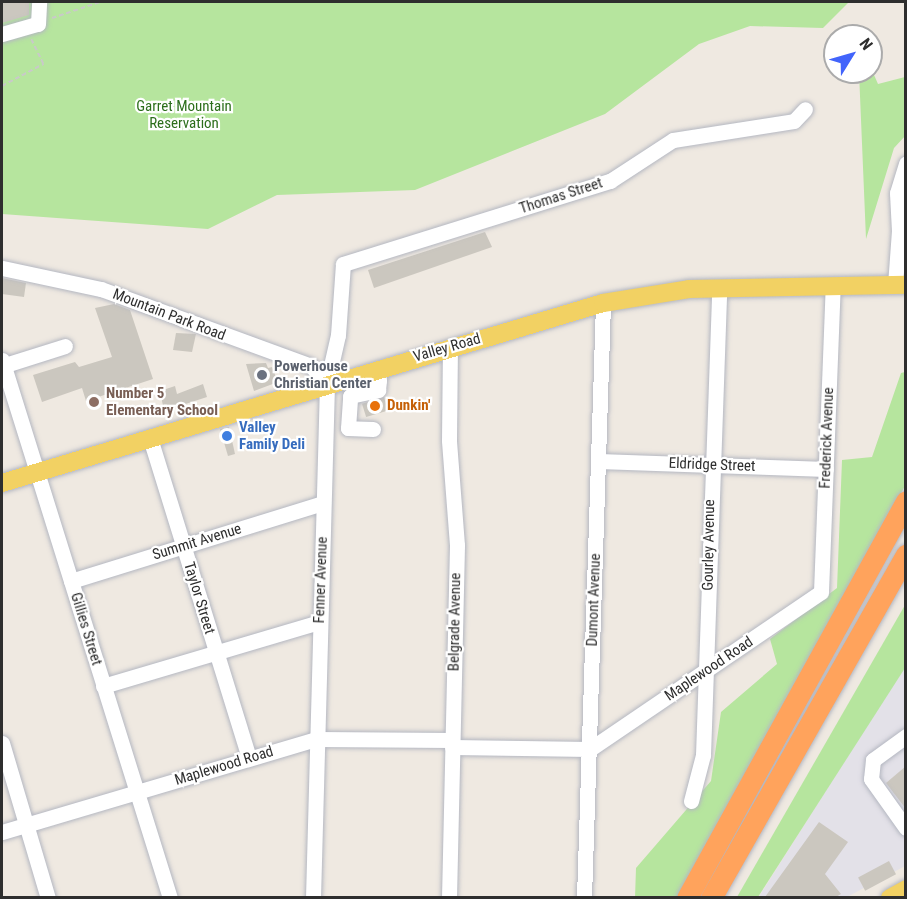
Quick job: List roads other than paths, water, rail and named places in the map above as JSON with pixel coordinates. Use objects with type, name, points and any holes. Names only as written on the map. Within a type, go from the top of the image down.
[{"type":"highway","points":[[687,897],[906,502]]},
{"type":"highway","points":[[711,897],[906,555]]},
{"type":"main road","name":"Valley Road","points":[[2,483],[327,383],[375,378],[450,348],[603,303],[719,287],[900,285]]},
{"type":"main road","points":[[890,897],[906,890]]},
{"type":"street","points":[[2,34],[38,24],[39,2]]},
{"type":"street","name":"Thomas Street","points":[[343,264],[610,181],[673,140],[794,121],[805,108]]},
{"type":"street","points":[[900,285],[897,193],[906,163]]},
{"type":"street","name":"Fenner Avenue","points":[[313,897],[315,739],[323,503],[338,414],[327,383],[338,335],[343,264]]},
{"type":"street","name":"Mountain Park Road","points":[[2,268],[101,289],[311,366],[327,383]]},
{"type":"street","name":"Frederick Avenue","points":[[821,592],[833,285]]},
{"type":"street","name":"Gourley Avenue","points":[[691,801],[702,755],[719,287]]},
{"type":"street","name":"Dumont Avenue","points":[[584,897],[603,303]]},
{"type":"street","points":[[2,364],[65,346]]},
{"type":"street","name":"Belgrade Avenue","points":[[449,897],[457,545],[449,440],[450,348]]},
{"type":"street","name":"Gillies Street","points":[[2,364],[170,897]]},
{"type":"street","points":[[373,429],[348,428],[338,414],[350,396],[375,378]]},
{"type":"street","name":"Taylor Street","points":[[150,438],[249,758]]},
{"type":"street","name":"Eldridge Street","points":[[599,461],[826,469]]},
{"type":"street","name":"Summit Avenue","points":[[71,581],[323,503]]},
{"type":"street","name":"Maplewood Road","points":[[2,832],[315,739],[590,749],[821,592]]},
{"type":"street","points":[[104,686],[319,622]]},
{"type":"street","points":[[906,736],[873,760],[871,779],[906,828]]},
{"type":"street","points":[[2,743],[48,897]]},
{"type":"place","name":"Powerhouse Christian Center","points":[[262,375]]},
{"type":"place","name":"Number 5 Elementary School","points":[[94,402]]},
{"type":"place","name":"Dunkin'","points":[[375,406]]},
{"type":"place","name":"Valley Family Deli","points":[[227,436]]},
{"type":"park label","name":"Garret Mountain Reservation","points":[[184,114]]}]
